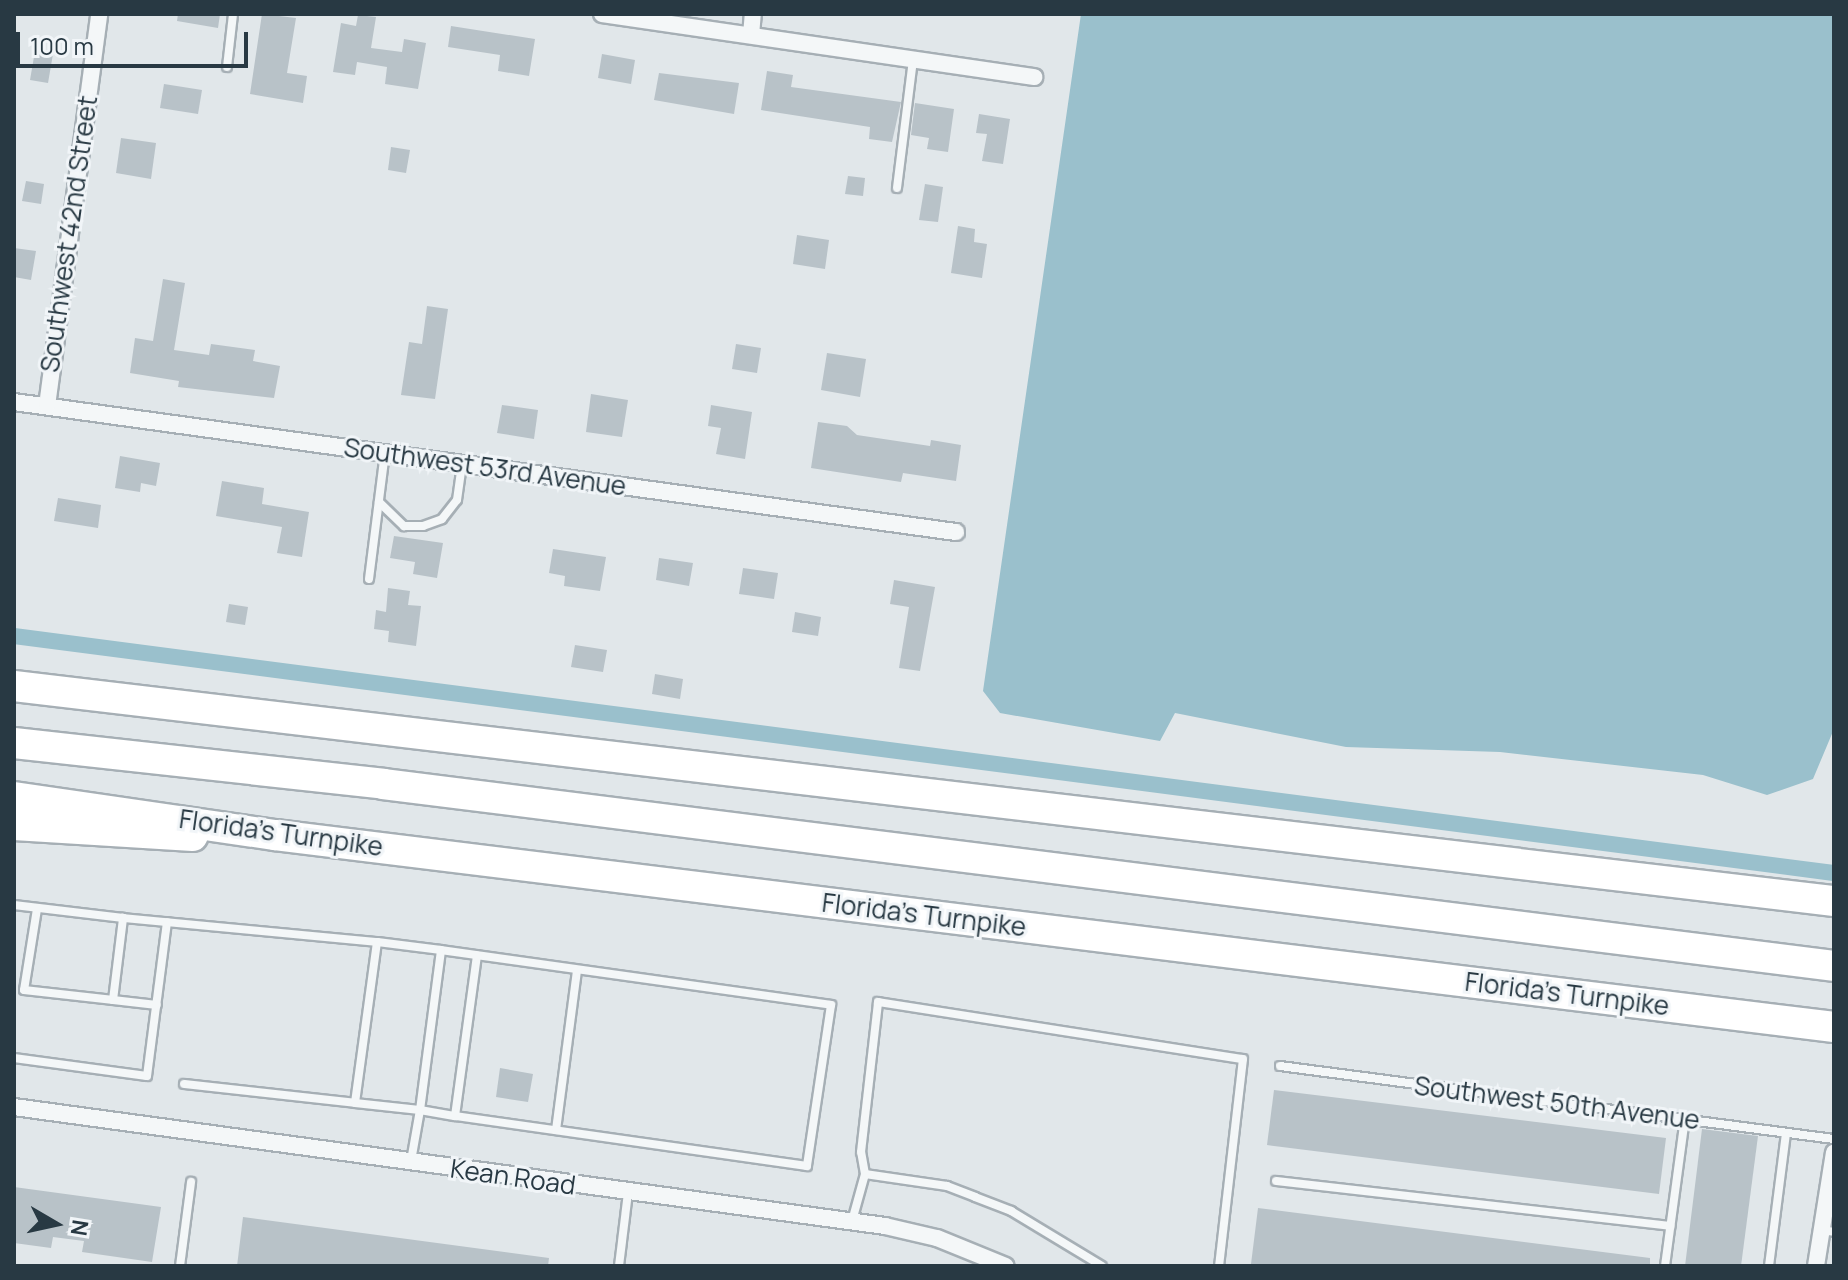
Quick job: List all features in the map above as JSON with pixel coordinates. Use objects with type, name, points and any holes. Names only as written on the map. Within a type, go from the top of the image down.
[{"type":"highway","points":[[14,686],[1834,901]]},
{"type":"highway","points":[[14,743],[383,784],[1834,966]]},
{"type":"highway","name":"Florida's Turnpike","points":[[14,797],[275,835],[1834,1027]]},
{"type":"highway","points":[[14,825],[169,837],[275,835]]},
{"type":"street","name":"Southwest 42nd Street","points":[[47,406],[99,14]]},
{"type":"street","points":[[602,14],[1034,77]]},
{"type":"street","points":[[751,35],[753,14]]},
{"type":"street","name":"Southwest 53rd Avenue","points":[[14,402],[956,532]]},
{"type":"street","name":"Kean Road","points":[[14,1107],[852,1222],[937,1238],[1006,1266]]},
{"type":"street","points":[[1816,1266],[1828,1231],[1834,1152]]},
{"type":"lane","points":[[227,67],[233,14]]},
{"type":"lane","points":[[897,188],[913,58]]},
{"type":"lane","points":[[369,579],[385,453]]},
{"type":"lane","points":[[379,502],[404,526],[423,526],[442,519],[457,500],[462,464]]},
{"type":"lane","points":[[14,905],[377,942],[831,1005],[807,1166],[420,1110],[184,1084]]},
{"type":"lane","points":[[37,909],[19,990],[157,1005]]},
{"type":"lane","points":[[113,1000],[123,918]]},
{"type":"lane","points":[[14,1058],[147,1076],[167,922]]},
{"type":"lane","points":[[355,1103],[377,942]]},
{"type":"lane","points":[[410,1163],[441,950]]},
{"type":"lane","points":[[455,1116],[477,956]]},
{"type":"lane","points":[[556,1130],[577,971]]},
{"type":"lane","points":[[852,1222],[865,1174],[861,1152],[878,1002],[1243,1059],[1219,1266]]},
{"type":"lane","name":"Southwest 50th Avenue","points":[[1280,1066],[1834,1139]]},
{"type":"lane","points":[[1665,1266],[1685,1119]]},
{"type":"lane","points":[[1769,1266],[1786,1133]]},
{"type":"lane","points":[[865,1174],[947,1186],[1011,1211],[1102,1266]]},
{"type":"lane","points":[[1276,1181],[1670,1226]]},
{"type":"lane","points":[[180,1266],[191,1182]]},
{"type":"lane","points":[[619,1266],[628,1193]]},
{"type":"water","points":[[1081,14],[1834,14],[1834,729],[1813,779],[1767,795],[1703,775],[1500,752],[1346,747],[1175,713],[1160,741],[1000,713],[983,691]]},
{"type":"building","points":[[178,14],[220,14],[218,28],[177,21]]},
{"type":"building","points":[[262,14],[296,18],[287,73],[307,76],[303,103],[250,94]]},
{"type":"building","points":[[358,15],[376,17],[371,48],[402,52],[404,39],[426,43],[418,89],[385,84],[387,67],[357,62],[355,75],[333,72],[341,23],[356,26]]},
{"type":"building","points":[[451,26],[535,39],[529,76],[498,71],[500,55],[448,47]]},
{"type":"building","points":[[35,51],[53,54],[48,83],[30,80]]},
{"type":"building","points":[[602,54],[635,60],[631,84],[598,78]]},
{"type":"building","points":[[767,71],[793,75],[791,87],[901,102],[892,142],[869,139],[870,127],[761,110]]},
{"type":"building","points":[[659,73],[739,83],[734,114],[654,100]]},
{"type":"building","points":[[164,84],[202,90],[198,114],[160,108]]},
{"type":"building","points":[[915,103],[954,109],[948,152],[927,149],[929,138],[911,135]]},
{"type":"building","points":[[979,114],[1010,119],[1003,164],[982,161],[987,134],[976,133]]},
{"type":"building","points":[[121,138],[156,143],[151,179],[116,173]]},
{"type":"building","points":[[391,147],[410,150],[406,173],[388,170]]},
{"type":"building","points":[[848,176],[865,178],[863,196],[845,194]]},
{"type":"building","points":[[26,181],[44,184],[41,204],[22,201]]},
{"type":"building","points":[[925,184],[943,187],[938,222],[919,220]]},
{"type":"building","points":[[958,226],[975,229],[974,242],[987,244],[982,278],[951,273]]},
{"type":"building","points":[[797,235],[829,240],[825,269],[793,264]]},
{"type":"building","points":[[14,248],[36,251],[31,280],[14,277]]},
{"type":"building","points":[[163,279],[185,283],[174,350],[209,355],[211,344],[255,350],[253,361],[280,366],[274,398],[178,387],[179,381],[130,373],[135,338],[153,341]]},
{"type":"building","points":[[427,306],[448,309],[435,399],[401,395],[409,342],[422,344]]},
{"type":"building","points":[[736,344],[761,348],[757,373],[732,369]]},
{"type":"building","points":[[827,353],[866,359],[860,397],[821,390]]},
{"type":"building","points":[[591,394],[628,400],[622,437],[586,432]]},
{"type":"building","points":[[502,405],[538,410],[534,439],[497,433]]},
{"type":"building","points":[[711,405],[752,412],[745,459],[716,454],[721,428],[708,426]]},
{"type":"building","points":[[818,422],[847,426],[857,435],[930,446],[931,440],[961,445],[956,481],[903,473],[901,482],[811,468]]},
{"type":"building","points":[[120,456],[160,463],[156,486],[141,483],[140,492],[115,488]]},
{"type":"building","points":[[222,481],[264,488],[262,504],[309,512],[302,557],[277,553],[282,527],[216,516]]},
{"type":"building","points":[[58,498],[101,505],[98,528],[54,521]]},
{"type":"building","points":[[394,536],[443,543],[437,578],[413,574],[415,562],[390,558]]},
{"type":"building","points":[[553,549],[606,557],[600,591],[564,586],[565,576],[549,573]]},
{"type":"building","points":[[659,558],[693,563],[689,586],[656,580]]},
{"type":"building","points":[[743,568],[778,573],[774,599],[739,594]]},
{"type":"building","points":[[894,580],[935,587],[920,671],[899,668],[909,607],[890,604]]},
{"type":"building","points":[[388,588],[410,591],[408,605],[421,606],[416,646],[388,642],[389,631],[374,629],[376,610],[386,612]]},
{"type":"building","points":[[229,604],[248,607],[245,625],[226,622]]},
{"type":"building","points":[[795,612],[821,617],[818,636],[792,632]]},
{"type":"building","points":[[575,645],[607,650],[603,672],[571,667]]},
{"type":"building","points":[[655,674],[683,679],[680,699],[652,694]]},
{"type":"building","points":[[500,1068],[533,1074],[528,1102],[496,1097]]},
{"type":"building","points":[[1274,1090],[1666,1138],[1659,1194],[1267,1145]]},
{"type":"building","points":[[1702,1129],[1758,1136],[1741,1266],[1685,1266]]},
{"type":"building","points":[[14,1187],[161,1207],[152,1262],[82,1252],[84,1241],[53,1237],[51,1248],[14,1243]]},
{"type":"building","points":[[1258,1208],[1650,1258],[1650,1266],[1251,1264]]},
{"type":"building","points":[[243,1217],[549,1258],[548,1266],[237,1266]]},
{"type":"waterway","points":[[14,636],[1834,873]]}]
